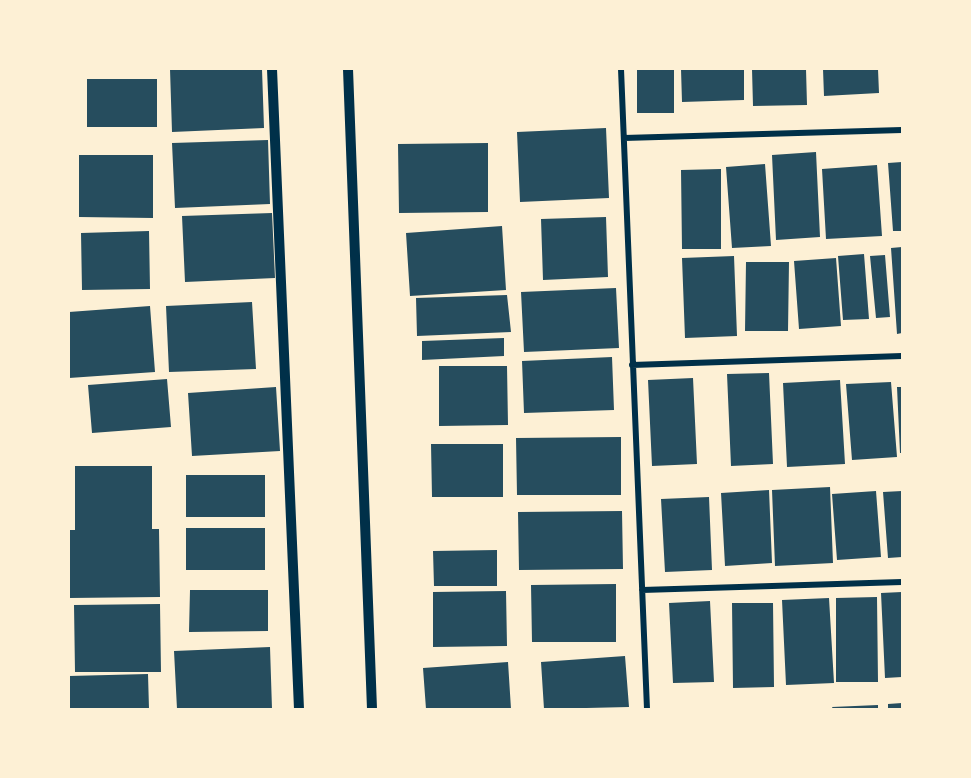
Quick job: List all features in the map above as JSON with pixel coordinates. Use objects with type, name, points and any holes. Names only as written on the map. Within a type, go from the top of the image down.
[{"type":"street","points":[[272,69],[298,709]]},
{"type":"street","points":[[348,69],[372,709]]},
{"type":"street","points":[[621,69],[647,709]]},
{"type":"street","points":[[624,138],[902,130]]},
{"type":"street","points":[[632,365],[902,356]]},
{"type":"street","points":[[642,590],[902,582]]},
{"type":"building","points":[[170,69],[262,69],[264,128],[172,132]]},
{"type":"building","points":[[637,69],[674,69],[674,113],[637,113]]},
{"type":"building","points":[[681,69],[744,69],[744,100],[682,102]]},
{"type":"building","points":[[752,69],[806,69],[807,105],[753,106]]},
{"type":"building","points":[[823,69],[878,69],[879,93],[824,96]]},
{"type":"building","points":[[87,79],[157,79],[157,127],[87,127]]},
{"type":"building","points":[[606,128],[609,198],[520,202],[517,132]]},
{"type":"building","points":[[268,140],[270,204],[175,208],[172,143]]},
{"type":"building","points":[[488,143],[488,212],[399,213],[398,144]]},
{"type":"building","points":[[816,152],[820,237],[776,240],[772,155]]},
{"type":"building","points":[[79,155],[153,155],[153,218],[79,217]]},
{"type":"building","points":[[902,162],[902,231],[893,231],[888,163]]},
{"type":"building","points":[[765,164],[771,246],[732,248],[726,167]]},
{"type":"building","points":[[877,165],[882,236],[826,239],[822,169]]},
{"type":"building","points":[[721,169],[721,249],[682,249],[681,170]]},
{"type":"building","points":[[272,213],[275,278],[185,282],[182,216]]},
{"type":"building","points":[[606,217],[608,277],[543,280],[541,219]]},
{"type":"building","points":[[502,226],[506,290],[410,296],[406,233]]},
{"type":"building","points":[[149,231],[150,289],[82,290],[81,233]]},
{"type":"building","points":[[902,247],[902,333],[897,334],[891,248]]},
{"type":"building","points":[[864,254],[869,319],[843,320],[838,256]]},
{"type":"building","points":[[885,255],[890,317],[876,318],[870,256]]},
{"type":"building","points":[[734,256],[737,336],[685,338],[682,258]]},
{"type":"building","points":[[836,258],[841,326],[799,329],[794,261]]},
{"type":"building","points":[[746,262],[789,262],[788,331],[745,331]]},
{"type":"building","points":[[616,288],[619,348],[524,352],[521,292]]},
{"type":"building","points":[[507,295],[511,332],[417,336],[416,298]]},
{"type":"building","points":[[252,302],[256,369],[169,372],[166,306]]},
{"type":"building","points":[[150,306],[155,372],[69,378],[69,312]]},
{"type":"building","points":[[504,338],[504,356],[422,360],[422,341]]},
{"type":"building","points":[[612,357],[614,410],[524,413],[522,361]]},
{"type":"building","points":[[439,366],[507,366],[508,425],[439,426]]},
{"type":"building","points":[[769,373],[773,464],[731,466],[727,374]]},
{"type":"building","points":[[693,378],[697,464],[652,466],[648,380]]},
{"type":"building","points":[[167,379],[171,427],[92,433],[88,385]]},
{"type":"building","points":[[840,380],[845,464],[787,467],[783,383]]},
{"type":"building","points":[[891,382],[897,457],[852,460],[846,384]]},
{"type":"building","points":[[276,387],[280,451],[192,456],[188,393]]},
{"type":"building","points":[[897,387],[902,387],[902,453],[900,453]]},
{"type":"building","points":[[621,437],[621,495],[517,495],[516,438]]},
{"type":"building","points":[[431,444],[503,444],[503,497],[432,497]]},
{"type":"building","points":[[75,466],[152,466],[152,529],[159,529],[160,597],[69,598],[69,530],[75,530]]},
{"type":"building","points":[[186,475],[265,475],[265,517],[186,517]]},
{"type":"building","points":[[830,487],[833,563],[775,566],[772,490]]},
{"type":"building","points":[[769,490],[772,563],[725,566],[721,493]]},
{"type":"building","points":[[876,491],[881,557],[837,560],[832,494]]},
{"type":"building","points":[[902,491],[902,557],[888,558],[883,492]]},
{"type":"building","points":[[709,497],[712,570],[665,572],[661,499]]},
{"type":"building","points":[[622,511],[623,569],[519,570],[518,512]]},
{"type":"building","points":[[186,528],[265,528],[265,570],[186,570]]},
{"type":"building","points":[[497,550],[497,586],[434,586],[433,551]]},
{"type":"building","points":[[616,584],[616,642],[532,642],[531,585]]},
{"type":"building","points":[[190,590],[268,590],[268,631],[189,632]]},
{"type":"building","points":[[506,591],[507,646],[433,647],[433,592]]},
{"type":"building","points":[[902,592],[902,677],[885,678],[881,593]]},
{"type":"building","points":[[877,597],[878,682],[836,682],[836,598]]},
{"type":"building","points":[[829,598],[834,683],[786,685],[782,600]]},
{"type":"building","points":[[710,601],[714,682],[673,683],[669,603]]},
{"type":"building","points":[[732,603],[773,603],[774,687],[733,688]]},
{"type":"building","points":[[160,604],[161,672],[75,672],[74,605]]},
{"type":"building","points":[[270,647],[272,709],[177,709],[174,651]]},
{"type":"building","points":[[625,656],[629,707],[544,709],[541,662]]},
{"type":"building","points":[[508,662],[511,709],[426,709],[423,668]]},
{"type":"building","points":[[148,674],[149,709],[69,709],[69,676]]},
{"type":"building","points":[[902,703],[902,709],[888,709],[888,704]]},
{"type":"building","points":[[878,705],[878,709],[833,709],[832,707]]}]
